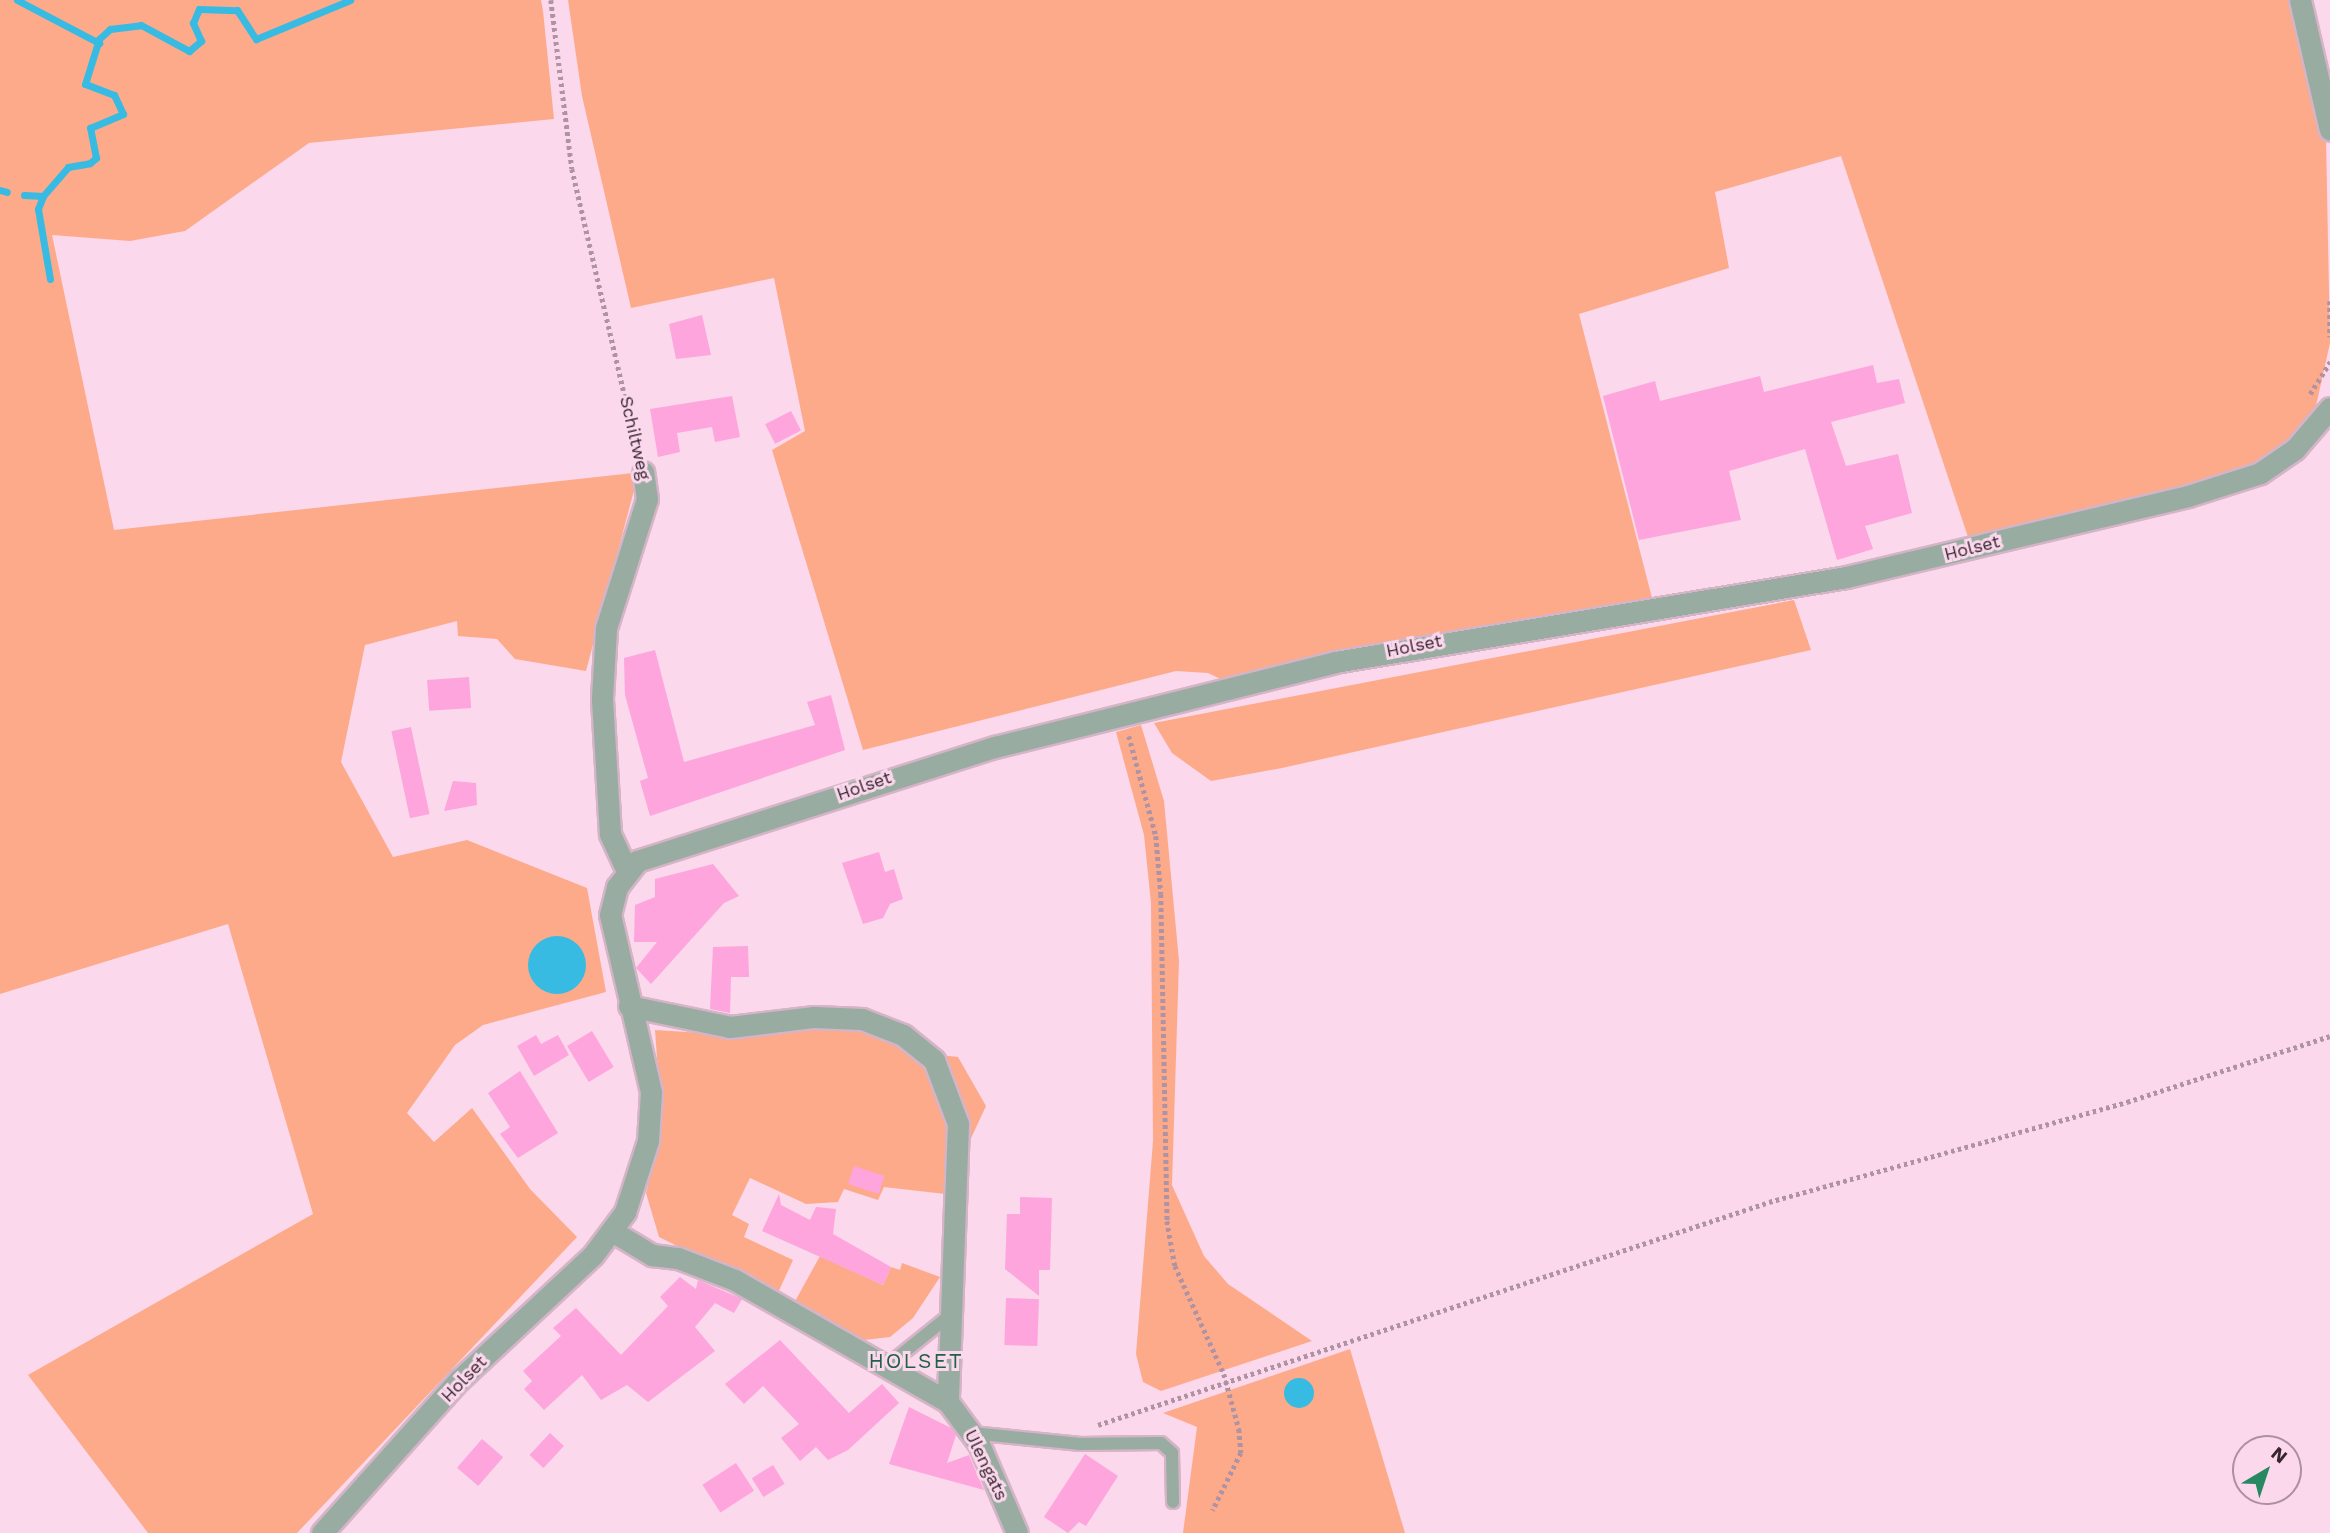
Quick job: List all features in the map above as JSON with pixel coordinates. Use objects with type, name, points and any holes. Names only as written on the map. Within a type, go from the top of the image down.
[{"type":"street","points":[[2300,0],[2330,130]]},
{"type":"street","name":"Holset","points":[[322,1533],[459,1380],[612,1231],[636,1188],[648,1141],[651,1092],[610,933],[612,902],[627,871],[665,849],[900,775],[1122,715],[1438,641],[1846,576],[2188,496],[2260,473],[2295,449],[2330,408]]},
{"type":"street","name":"Schiltweg","points":[[627,871],[610,834],[602,698],[612,603],[648,499],[643,472]]},
{"type":"street","points":[[612,1231],[652,1255],[678,1258],[735,1280],[948,1402],[958,1124],[950,1089],[926,1053],[891,1028],[862,1019],[814,1017],[730,1027],[629,1006]]},
{"type":"street","name":"Ulengats","points":[[948,1402],[972,1433],[1017,1533]]},
{"type":"lane","points":[[887,1366],[949,1316]]},
{"type":"lane","points":[[972,1433],[1080,1444],[1161,1443],[1172,1453],[1172,1502]]},
{"type":"path","name":"Schiltweg","points":[[551,0],[572,169],[643,472]]},
{"type":"path","points":[[2330,301],[2330,337]]},
{"type":"path","points":[[2308,398],[2330,362]]},
{"type":"path","points":[[1122,715],[1156,836],[1163,1136],[1175,1266],[1226,1382],[1241,1453],[1213,1510]]},
{"type":"path","points":[[1092,1427],[1769,1202],[2151,1095],[2330,1036]]},
{"type":"shaded area","points":[[0,0],[541,0],[554,119],[309,143],[185,231],[130,241],[52,235],[114,530],[633,473],[636,483],[586,671],[515,659],[497,639],[458,636],[457,621],[365,645],[341,762],[393,857],[467,840],[587,888],[606,992],[483,1025],[455,1045],[407,1113],[434,1142],[472,1108],[530,1189],[577,1237],[297,1533],[148,1533],[28,1375],[313,1214],[228,924],[0,994]]},
{"type":"shaded area","points":[[568,0],[2293,0],[2326,139],[2330,343],[2316,406],[2281,465],[1970,543],[1841,156],[1715,192],[1729,268],[1579,314],[1652,598],[1231,684],[1208,673],[1176,671],[863,750],[772,450],[805,431],[774,278],[631,308],[582,96]]},
{"type":"shaded area","points":[[1794,600],[1811,650],[1282,768],[1211,781],[1172,753],[1154,723]]},
{"type":"shaded area","points":[[1141,725],[1164,801],[1179,961],[1172,1185],[1204,1256],[1228,1284],[1312,1341],[1161,1391],[1143,1382],[1136,1354],[1153,1141],[1151,903],[1144,835],[1116,732]]},
{"type":"shaded area","points":[[800,1029],[853,1029],[912,1052],[958,1057],[986,1106],[945,1194],[884,1187],[878,1200],[844,1189],[838,1202],[806,1204],[750,1178],[732,1215],[749,1224],[744,1237],[793,1260],[777,1295],[659,1237],[646,1193],[662,1129],[655,1030],[751,1036]]},
{"type":"shaded area","points":[[820,1256],[883,1285],[891,1267],[900,1270],[902,1263],[940,1277],[913,1318],[890,1337],[864,1340],[793,1305]]},
{"type":"shaded area","points":[[1350,1349],[1405,1533],[1183,1533],[1197,1427],[1163,1413]]},
{"type":"water","points":[[557,936],[578,944],[586,965],[578,986],[557,994],[536,986],[528,965],[536,944]]},
{"type":"water","points":[[1299,1378],[1309,1383],[1314,1393],[1309,1403],[1299,1408],[1289,1403],[1284,1393],[1289,1383]]},
{"type":"building","points":[[702,315],[711,355],[676,359],[669,324]]},
{"type":"building","points":[[1873,365],[1877,383],[1899,379],[1905,403],[1831,422],[1846,466],[1898,454],[1912,513],[1865,526],[1873,549],[1837,560],[1805,449],[1729,471],[1741,520],[1639,540],[1603,396],[1655,381],[1660,401],[1760,376],[1764,392]]},
{"type":"building","points":[[732,396],[740,437],[715,442],[712,427],[677,433],[680,452],[658,457],[650,409]]},
{"type":"building","points":[[791,411],[801,431],[775,444],[765,424]]},
{"type":"building","points":[[655,650],[684,762],[815,725],[807,702],[831,695],[845,750],[650,816],[640,781],[648,778],[625,695],[624,658]]},
{"type":"building","points":[[469,677],[471,708],[429,711],[427,680]]},
{"type":"building","points":[[411,727],[430,814],[410,818],[391,731]]},
{"type":"building","points":[[453,781],[476,783],[477,805],[444,811]]},
{"type":"building","points":[[879,852],[885,872],[894,869],[903,899],[890,904],[883,918],[863,924],[842,863]]},
{"type":"building","points":[[713,864],[739,896],[724,903],[651,984],[636,968],[657,942],[634,942],[635,905],[655,897],[655,879]]},
{"type":"building","points":[[748,946],[749,977],[731,977],[730,1013],[710,1009],[713,947]]},
{"type":"building","points":[[592,1031],[614,1067],[589,1082],[567,1046]]},
{"type":"building","points":[[536,1035],[541,1044],[558,1035],[569,1055],[534,1076],[517,1046]]},
{"type":"building","points":[[520,1071],[558,1133],[518,1158],[500,1134],[510,1127],[488,1093]]},
{"type":"building","points":[[854,1166],[884,1176],[879,1194],[848,1184]]},
{"type":"building","points":[[779,1194],[781,1205],[810,1220],[816,1207],[836,1209],[833,1234],[891,1267],[883,1285],[762,1231]]},
{"type":"building","points":[[1020,1197],[1052,1198],[1050,1270],[1039,1270],[1039,1296],[1005,1269],[1007,1214],[1020,1214]]},
{"type":"building","points":[[680,1277],[696,1289],[698,1280],[742,1299],[734,1313],[715,1303],[695,1327],[715,1351],[648,1402],[627,1385],[601,1400],[582,1375],[544,1410],[524,1389],[532,1381],[523,1371],[561,1336],[553,1328],[576,1308],[621,1355],[668,1306],[660,1297]]},
{"type":"building","points":[[1006,1298],[1039,1299],[1037,1346],[1004,1345]]},
{"type":"building","points":[[780,1340],[849,1413],[882,1384],[899,1403],[848,1450],[828,1460],[816,1447],[800,1461],[781,1438],[799,1424],[763,1386],[744,1404],[725,1384]]},
{"type":"building","points":[[909,1407],[951,1428],[956,1435],[947,1463],[969,1455],[984,1490],[889,1464]]},
{"type":"building","points":[[550,1433],[564,1446],[543,1468],[530,1455]]},
{"type":"building","points":[[482,1439],[503,1457],[478,1486],[457,1468]]},
{"type":"building","points":[[1085,1454],[1118,1476],[1086,1526],[1079,1522],[1068,1533],[1044,1517]]},
{"type":"building","points":[[736,1463],[754,1491],[720,1512],[702,1485]]},
{"type":"building","points":[[773,1465],[785,1484],[763,1497],[752,1478]]},
{"type":"waterway","points":[[17,0],[99,43]]},
{"type":"waterway","points":[[24,195],[43,196],[68,167],[90,163],[96,158],[90,128],[123,114],[114,95],[85,84],[99,39],[110,29],[141,25],[189,51],[201,41],[193,23],[199,9],[237,10],[256,39],[350,0]]},
{"type":"waterway","points":[[0,190],[7,192]]},
{"type":"waterway","points":[[43,196],[38,209],[50,279]]},
{"type":"district","name":"HOLSET","points":[[916,1361]]}]
